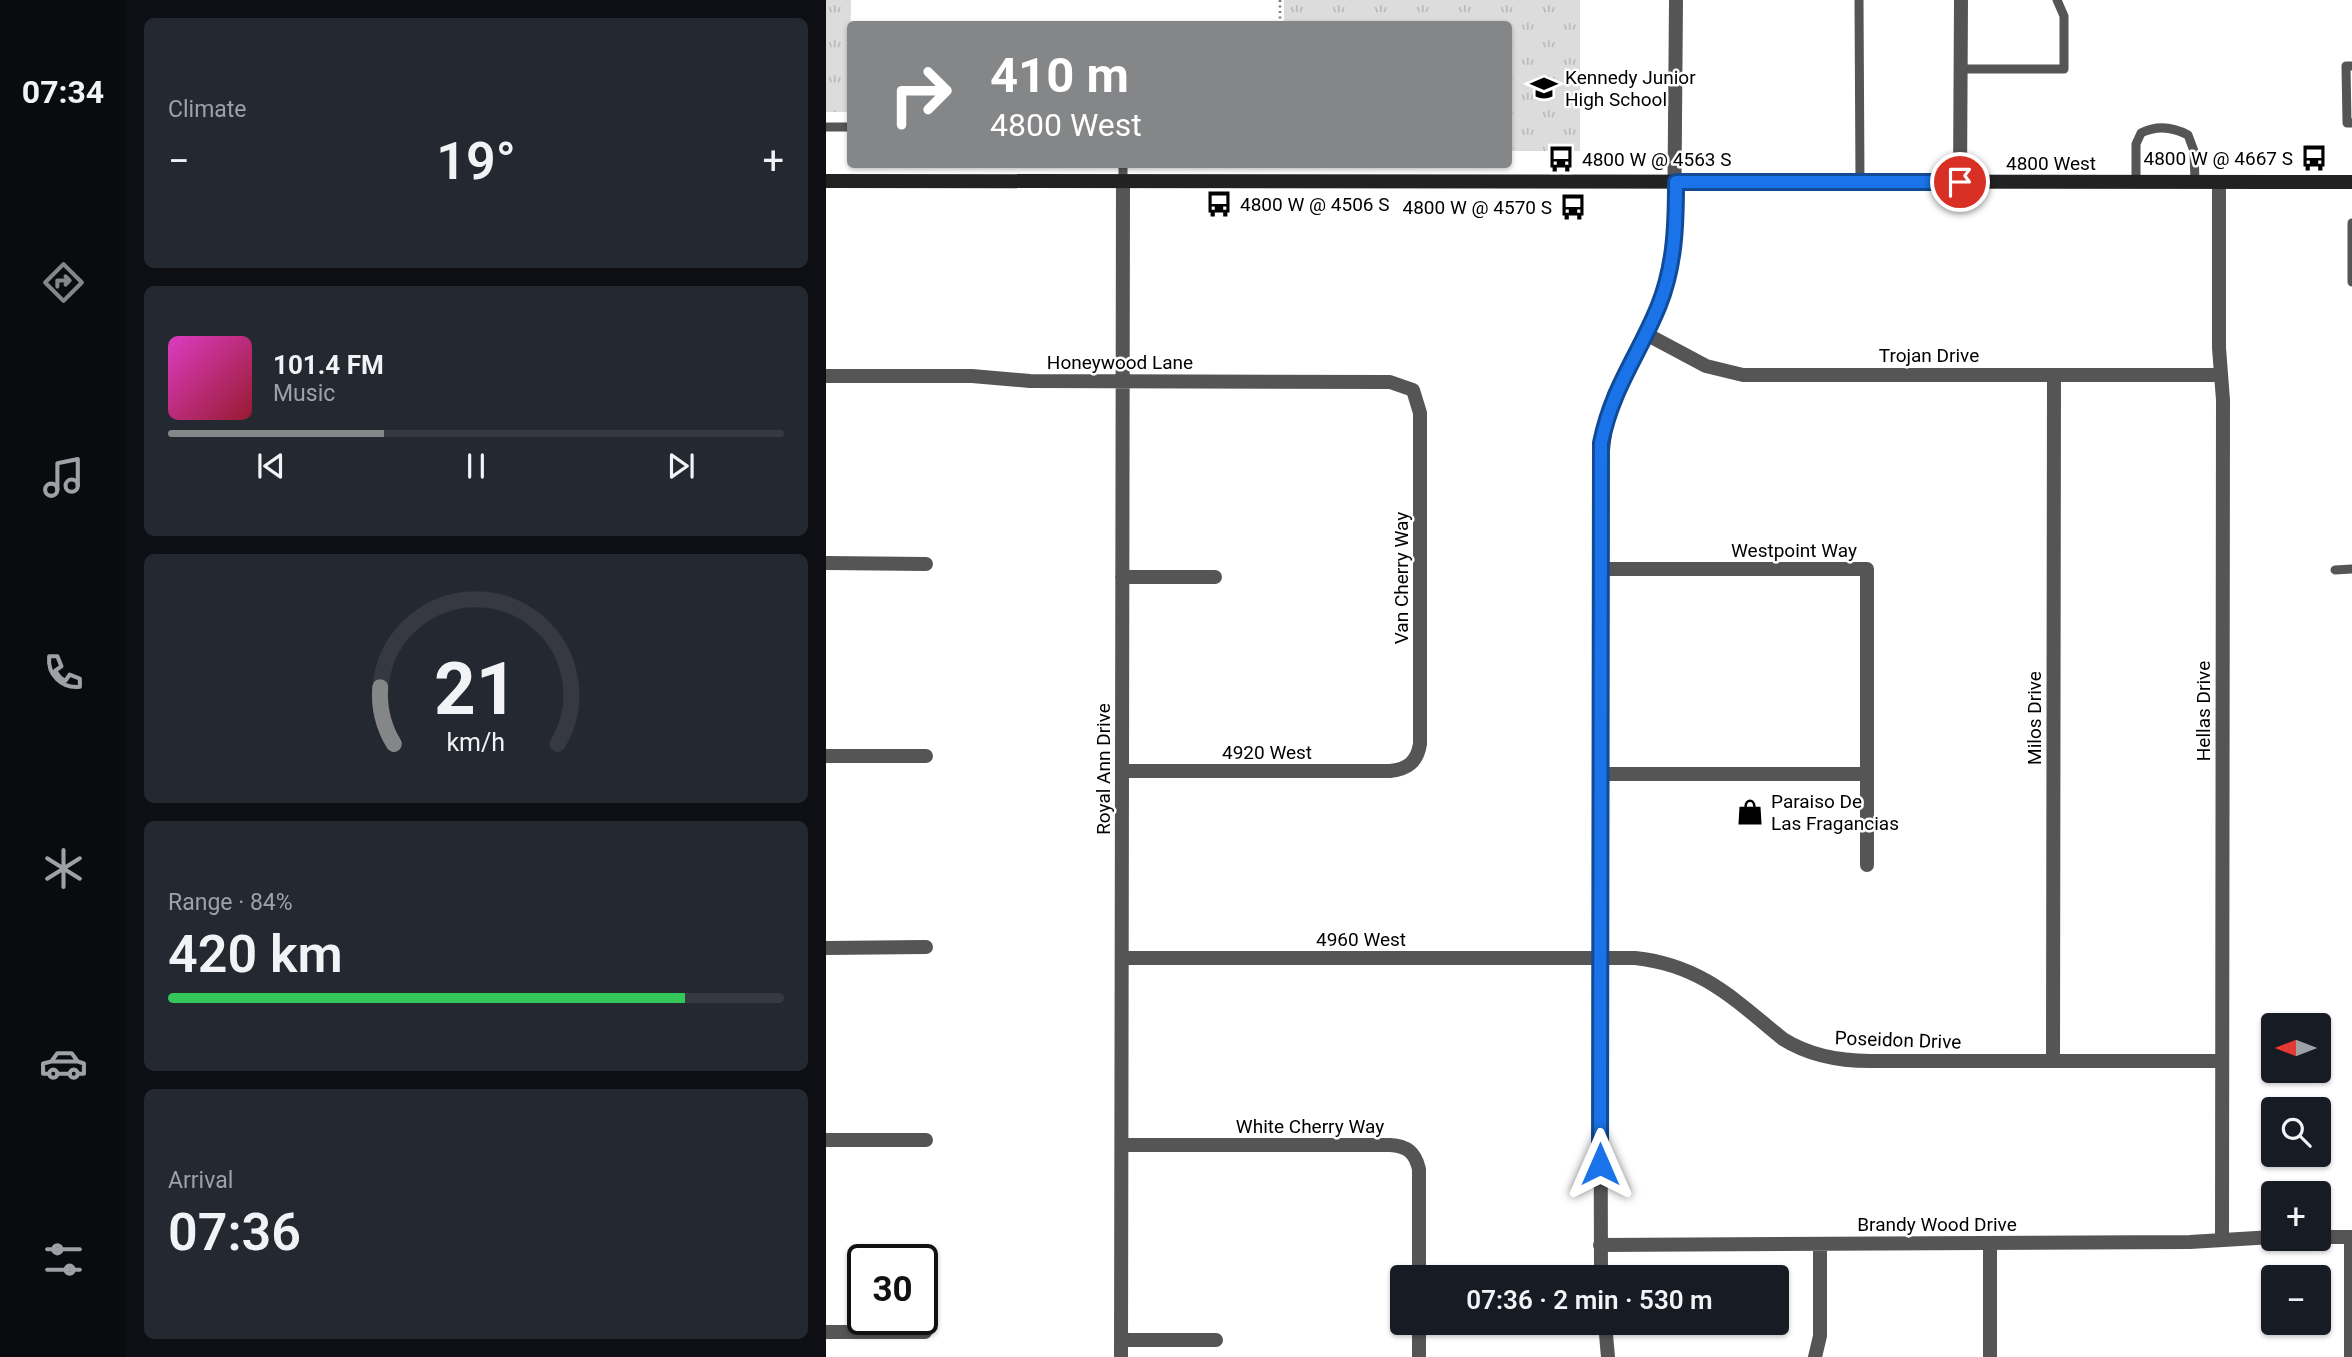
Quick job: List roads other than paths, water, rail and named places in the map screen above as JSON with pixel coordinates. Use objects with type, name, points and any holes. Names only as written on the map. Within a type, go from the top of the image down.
[{"type":"main road","name":"4800 West","points":[[826,181],[2352,182]]},
{"type":"street","points":[[1601,1265],[1601,443],[1614,394],[1646,334],[1669,274],[1674,244],[1676,182],[1676,0]]},
{"type":"street","points":[[1960,182],[1961,0]]},
{"type":"street","name":"Royal Ann Drive","points":[[1122,1357],[1123,181]]},
{"type":"street","name":"Hellas Drive","points":[[2219,182],[2222,1240]]},
{"type":"street","name":"Trojan Drive","points":[[1646,334],[1706,366],[1733,374],[2221,374]]},
{"type":"street","name":"Milos Drive","points":[[2053,1061],[2054,374]]},
{"type":"street","name":"Honeywood Lane","points":[[826,376],[972,376],[1030,381],[1122,382],[1390,382],[1413,390]]},
{"type":"street","name":"Van Cherry Way","points":[[1411,765],[1420,744],[1420,413],[1413,390]]},
{"type":"street","points":[[826,563],[926,564]]},
{"type":"street","name":"Westpoint Way","points":[[1599,569],[1867,569],[1866,774]]},
{"type":"street","points":[[1122,576],[1215,576]]},
{"type":"street","points":[[826,756],[926,756]]},
{"type":"street","name":"4920 West","points":[[1122,771],[1390,771],[1411,765]]},
{"type":"street","points":[[1600,774],[1866,774],[1867,865]]},
{"type":"street","points":[[826,948],[926,947]]},
{"type":"street","name":"4960 West","points":[[1122,958],[1600,958]]},
{"type":"street","name":"Poseidon Drive","points":[[1600,958],[1650,960],[1691,971],[1726,991],[1783,1039],[1797,1047],[1830,1058],[1870,1061],[2222,1061]]},
{"type":"street","points":[[826,1140],[926,1140]]},
{"type":"street","name":"White Cherry Way","points":[[1122,1145],[1390,1145],[1406,1148],[1415,1156],[1419,1169],[1419,1265]]},
{"type":"street","points":[[2331,1237],[2351,1237],[2351,1357]]},
{"type":"street","name":"Brandy Wood Drive","points":[[1600,1245],[1990,1243],[2261,1238]]},
{"type":"street","points":[[1990,1243],[1990,1357]]},
{"type":"street","points":[[1815,1357],[1820,1336],[1820,1244]]},
{"type":"street","points":[[826,1332],[847,1332]]},
{"type":"street","points":[[1419,1335],[1419,1357]]},
{"type":"street","points":[[1606,1335],[1608,1357]]},
{"type":"street","points":[[1122,1339],[1216,1339]]},
{"type":"lane","points":[[1859,0],[1860,182]]},
{"type":"lane","points":[[1961,69],[2064,69],[2064,16],[2057,0]]},
{"type":"lane","points":[[2352,66],[2346,66],[2347,123],[2352,123]]},
{"type":"lane","points":[[826,127],[847,127]]},
{"type":"lane","points":[[2136,182],[2136,144],[2141,132],[2151,127],[2176,128],[2188,135],[2194,151],[2195,182]]},
{"type":"lane","points":[[1123,168],[1123,181]]},
{"type":"lane","points":[[2352,223],[2352,282]]},
{"type":"lane","points":[[2335,570],[2352,569]]},
{"type":"place","name":"Kennedy Junior High School","points":[[1544,88]]},
{"type":"place","name":"4800 W @ 4667 S","points":[[2314,158]]},
{"type":"place","name":"4800 W @ 4563 S","points":[[1561,159]]},
{"type":"place","name":"4800 W @ 4506 S","points":[[1219,204]]},
{"type":"place","name":"4800 W @ 4570 S","points":[[1573,207]]},
{"type":"place","name":"Paraiso De Las Fragancias","points":[[1750,812]]}]
